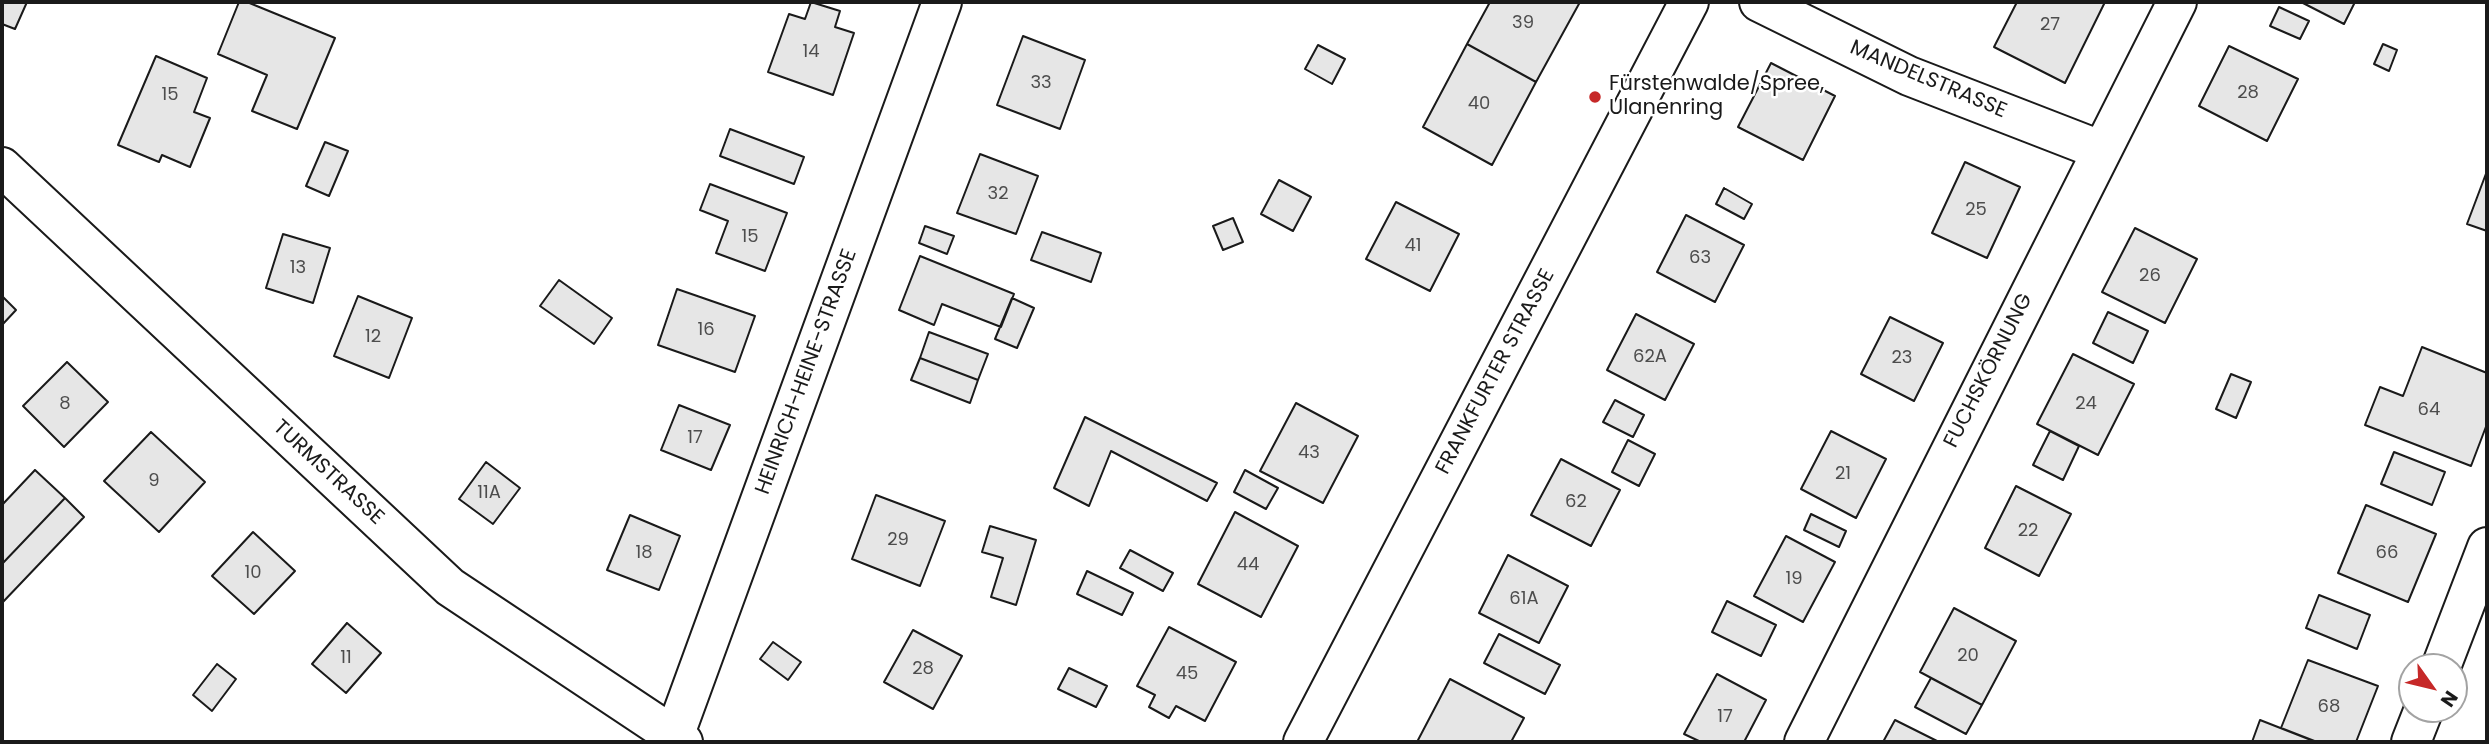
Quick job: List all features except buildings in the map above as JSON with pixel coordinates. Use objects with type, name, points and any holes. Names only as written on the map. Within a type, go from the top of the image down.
[{"type":"street","name":"HEINRICH-HEINE-STRASSE","points":[[676,741],[942,2]]},
{"type":"street","name":"FRANKFURTER STRASSE","points":[[1303,742],[1689,2]]},
{"type":"street","name":"MANDELSTRASSE","points":[[1759,2],[1909,76],[2100,150]]},
{"type":"street","name":"FUCHSKÖRNUNG","points":[[1804,742],[2100,150],[2177,2]]},
{"type":"street","name":"TURMSTRASSE","points":[[2,167],[450,587],[676,741]]},
{"type":"street","points":[[2446,653],[2487,547]]},
{"type":"street","points":[[2412,742],[2419,723]]},
{"type":"place","name":"Fürstenwalde/Spree, Ulanenring","points":[[1595,97]]}]
